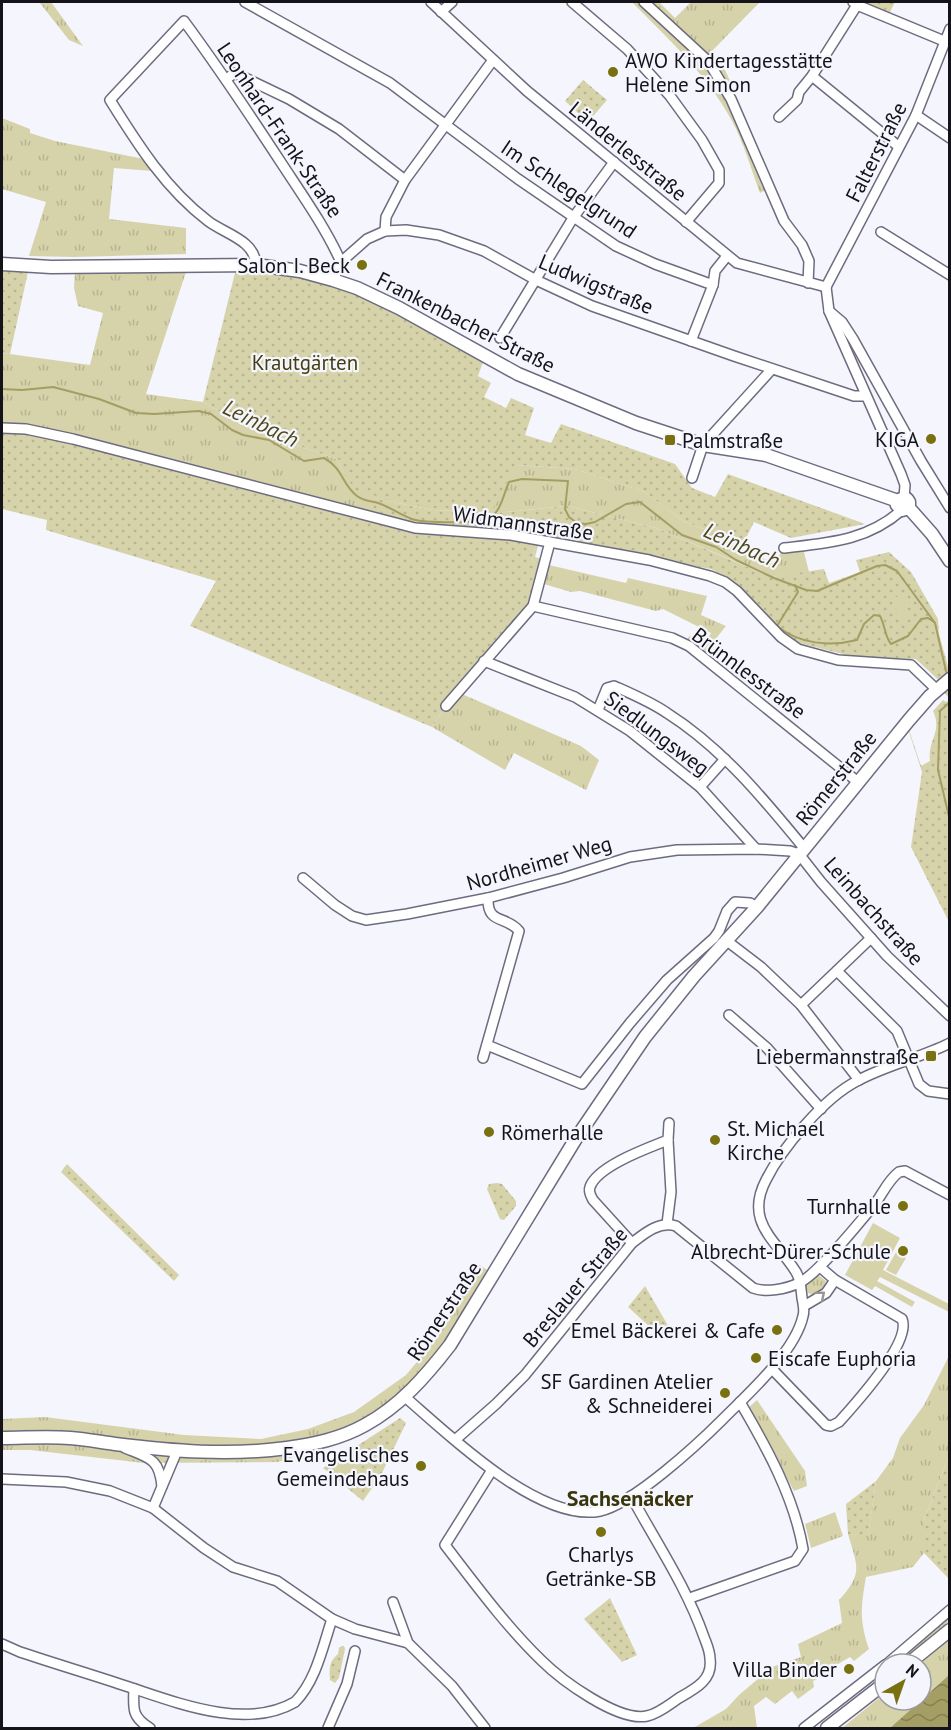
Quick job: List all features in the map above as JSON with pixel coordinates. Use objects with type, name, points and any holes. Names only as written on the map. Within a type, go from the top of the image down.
[{"type":"main road","name":"Frankenbacher Straße","points":[[2,264],[51,267],[256,265],[300,271],[333,280],[357,288],[392,305],[518,374],[636,423],[703,444],[766,455],[903,504],[932,534],[950,561]]},
{"type":"main road","name":"Römerstraße","points":[[2,1438],[68,1437],[177,1450],[257,1452],[308,1446],[342,1436],[364,1425],[405,1397],[430,1371],[450,1345],[547,1185],[639,1045],[694,976],[758,907],[858,782],[944,684]]},
{"type":"main road","points":[[923,1652],[950,1630]]},
{"type":"main road","points":[[827,1728],[873,1692]]},
{"type":"street","name":"Im Schlegelgrund","points":[[245,2],[372,72],[573,218],[616,246],[655,264],[713,285]]},
{"type":"street","name":"Länderlesstraße","points":[[431,2],[527,91],[727,256],[737,263],[826,287]]},
{"type":"street","points":[[441,12],[452,2]]},
{"type":"street","points":[[572,2],[627,49],[670,96],[702,140],[719,170],[719,183],[686,222]]},
{"type":"street","points":[[644,2],[708,62],[731,99],[784,220],[802,245],[809,261],[808,283]]},
{"type":"street","points":[[778,117],[796,100],[855,3],[944,41]]},
{"type":"street","name":"Leonhard-Frank-Straße","points":[[256,265],[256,257],[249,246],[188,206],[171,188],[131,134],[110,100],[184,21],[316,215],[341,262]]},
{"type":"street","name":"Falterstraße","points":[[826,287],[916,115],[950,29]]},
{"type":"street","points":[[333,280],[341,262],[367,239],[385,231],[386,217],[405,180],[493,60]]},
{"type":"street","points":[[226,80],[235,73],[290,99],[339,129],[405,180]]},
{"type":"street","points":[[812,76],[898,146]]},
{"type":"street","points":[[916,115],[950,138]]},
{"type":"street","points":[[500,338],[573,218],[614,162]]},
{"type":"street","name":"Ludwigstraße","points":[[385,231],[406,230],[439,235],[484,251],[536,280],[592,306],[854,396],[866,396]]},
{"type":"street","points":[[881,232],[950,275]]},
{"type":"street","points":[[691,341],[713,285],[715,271],[727,256]]},
{"type":"street","points":[[784,548],[828,543],[859,536],[880,528],[903,504],[905,485],[829,310],[826,287]]},
{"type":"street","points":[[829,310],[842,322],[853,339],[950,508]]},
{"type":"street","points":[[692,478],[703,444],[772,369]]},
{"type":"street","name":"Widmannstraße","points":[[2,428],[26,429],[73,440],[415,528],[470,531],[550,542],[649,560],[710,576],[725,582],[737,591],[781,637],[798,649],[838,660],[911,665],[944,684]]},
{"type":"street","points":[[446,706],[533,606],[550,542]]},
{"type":"street","name":"Brünnlesstraße","points":[[533,606],[672,638],[689,646],[858,782]]},
{"type":"street","name":"Siedlungsweg","points":[[484,662],[575,697],[630,731],[700,787],[756,849]]},
{"type":"street","name":"Leinbachstraße","points":[[598,710],[607,688],[614,686],[666,712],[687,726],[725,759],[753,786],[821,882],[871,938],[950,1016]]},
{"type":"street","points":[[700,787],[725,759]]},
{"type":"street","name":"Nordheimer Weg","points":[[303,878],[334,905],[352,916],[366,920],[488,898],[630,857],[677,850],[780,849],[801,851]]},
{"type":"street","points":[[483,1058],[519,931],[514,926],[493,916],[488,909],[488,898]]},
{"type":"street","points":[[487,1045],[582,1084],[667,980],[719,931],[727,911],[735,902],[750,903],[758,907]]},
{"type":"street","points":[[801,1005],[871,938]]},
{"type":"street","points":[[727,941],[761,967],[801,1005],[859,1080]]},
{"type":"street","points":[[837,971],[897,1031],[919,1084],[928,1090],[950,1094]]},
{"type":"street","points":[[729,1015],[767,1048],[821,1109]]},
{"type":"street","points":[[405,1397],[492,1470],[528,1494],[545,1502],[575,1510],[600,1511],[632,1496],[708,1434],[772,1369],[795,1335],[803,1316],[800,1283],[796,1272],[759,1220],[759,1199],[765,1180],[789,1146],[821,1109],[845,1088],[859,1080],[950,1043]]},
{"type":"street","points":[[669,1123],[671,1192],[667,1224],[676,1226],[753,1288],[761,1291],[800,1283],[820,1267],[875,1204],[899,1172],[916,1176],[950,1195]]},
{"type":"street","points":[[632,1243],[593,1200],[589,1192],[590,1186],[596,1177],[607,1168],[668,1140]]},
{"type":"street","name":"Breslauer Straße","points":[[455,1440],[525,1375],[632,1243],[652,1229],[667,1224]]},
{"type":"street","points":[[772,1369],[826,1425],[831,1426],[843,1417],[884,1368],[902,1339],[904,1324],[902,1319],[835,1280],[820,1267]]},
{"type":"street","points":[[803,1303],[826,1293],[835,1280]]},
{"type":"street","points":[[690,1598],[795,1561],[803,1549],[801,1534],[774,1464],[740,1402]]},
{"type":"street","points":[[115,1444],[153,1460],[160,1473],[162,1491]]},
{"type":"street","points":[[153,1508],[162,1491],[177,1450]]},
{"type":"street","points":[[492,1470],[445,1545],[479,1590],[540,1659],[584,1694],[615,1711],[632,1716],[648,1716],[691,1691],[708,1676],[711,1667],[709,1649],[690,1598],[632,1496]]},
{"type":"street","points":[[2,1479],[66,1482],[110,1491],[153,1508],[204,1548],[233,1567],[277,1581],[332,1619],[355,1629],[408,1643]]},
{"type":"street","points":[[393,1602],[408,1643],[452,1686],[485,1728]]},
{"type":"street","points":[[901,1652],[950,1610]]},
{"type":"street","points":[[2,1644],[217,1720],[258,1721],[279,1715],[296,1701],[310,1683],[332,1619]]},
{"type":"street","points":[[329,1728],[347,1684],[355,1651]]},
{"type":"street","points":[[804,1728],[873,1675]]},
{"type":"street","points":[[134,1689],[133,1709],[136,1716],[150,1728]]},
{"type":"green space","points":[[39,2],[51,2],[83,46],[69,40]]},
{"type":"green space","points":[[632,2],[659,2],[675,18],[691,2],[760,2],[710,53],[726,72],[735,92],[739,122],[769,188],[760,193],[736,129],[711,88],[699,72]]},
{"type":"green space","points":[[860,2],[895,2],[889,14]]},
{"type":"green space","points":[[583,80],[607,100],[588,122],[565,101]]},
{"type":"green space","points":[[2,118],[30,129],[30,133],[55,141],[144,159],[153,171],[114,168],[109,219],[186,228],[186,254],[29,256],[46,202],[2,189]]},
{"type":"green space","points":[[187,269],[146,394],[203,402],[251,429],[339,460],[343,472],[516,465],[575,469],[645,492],[683,521],[743,544],[741,549],[775,563],[783,549],[803,548],[809,572],[772,577],[656,528],[567,506],[495,513],[433,510],[373,498],[488,528],[549,538],[539,542],[535,557],[544,560],[543,563],[532,561],[536,543],[484,535],[425,533],[369,517],[2,431],[2,353],[90,365],[103,313],[78,306],[74,288],[75,271]]},
{"type":"green space","name":"Krautgärten","points":[[236,269],[262,269],[333,284],[387,309],[483,362],[478,376],[491,383],[484,397],[506,408],[511,398],[534,408],[525,435],[551,443],[561,424],[675,464],[692,488],[715,497],[728,474],[865,524],[791,538],[754,522],[743,544],[683,521],[645,492],[575,469],[516,465],[493,510],[435,508],[357,492],[343,472],[339,460],[251,429],[203,402]]},
{"type":"green space","points":[[2,270],[28,272],[10,354],[2,353]]},
{"type":"green space","points":[[2,431],[32,433],[369,517],[424,533],[484,535],[536,543],[532,561],[543,563],[532,605],[455,691],[432,727],[190,626],[216,581],[46,530],[47,520],[2,509]]},
{"type":"green space","points":[[373,498],[433,510],[495,513],[567,506],[656,528],[771,577],[824,569],[829,583],[860,572],[856,560],[889,552],[911,572],[938,619],[939,634],[949,670],[949,698],[943,691],[909,730],[921,766],[930,761],[936,731],[936,718],[933,711],[943,700],[946,702],[949,700],[949,922],[911,847],[922,772],[908,729],[945,686],[916,659],[851,656],[799,643],[778,629],[732,581],[711,569],[488,528],[417,525],[370,512]]},
{"type":"green space","points":[[549,565],[626,583],[628,578],[707,596],[701,615],[726,626],[706,651],[688,639],[689,636],[705,644],[711,633],[663,609],[656,611],[544,584]]},
{"type":"green space","points":[[900,595],[910,613],[901,618],[891,600]]},
{"type":"green space","points":[[455,691],[581,746],[599,760],[586,790],[514,753],[505,770],[432,727]]},
{"type":"green space","points":[[67,1164],[179,1275],[174,1281],[61,1172]]},
{"type":"green space","points":[[489,1184],[502,1184],[516,1201],[516,1206],[504,1220],[500,1219],[487,1189]]},
{"type":"green space","points":[[873,1223],[900,1238],[883,1270],[949,1304],[949,1312],[880,1277],[877,1281],[915,1302],[912,1307],[875,1286],[872,1290],[845,1275]]},
{"type":"green space","points":[[896,1252],[906,1258],[896,1275],[886,1270]]},
{"type":"green space","points":[[478,1264],[498,1277],[444,1365],[401,1408],[346,1440],[278,1462],[144,1463],[30,1450],[2,1450],[2,1419],[45,1417],[184,1435],[261,1439],[308,1429],[354,1412],[406,1375],[438,1337]]},
{"type":"green space","points":[[817,1274],[826,1281],[825,1288],[814,1295],[808,1293],[805,1284]]},
{"type":"green space","points":[[645,1286],[670,1329],[662,1338],[628,1307]]},
{"type":"green space","points":[[949,1356],[949,1456],[924,1520],[924,1553],[913,1567],[866,1577],[862,1613],[869,1649],[854,1661],[850,1657],[833,1667],[835,1671],[813,1681],[814,1687],[798,1699],[792,1691],[775,1704],[766,1697],[754,1706],[757,1728],[693,1728],[726,1709],[772,1667],[801,1657],[798,1644],[842,1623],[839,1600],[852,1583],[856,1569],[848,1534],[868,1535],[876,1481],[893,1458],[900,1438],[924,1405]]},
{"type":"green space","points":[[757,1400],[805,1471],[807,1486],[794,1491],[748,1408]]},
{"type":"green space","points":[[400,1418],[406,1423],[381,1475],[363,1501],[323,1468]]},
{"type":"green space","points":[[949,1456],[949,1579],[924,1553],[924,1520]]},
{"type":"green space","points":[[344,1457],[371,1480],[360,1493],[333,1470]]},
{"type":"green space","points":[[876,1481],[868,1536],[848,1534],[846,1504]]},
{"type":"green space","points":[[835,1512],[843,1536],[811,1548],[805,1524]]},
{"type":"green space","points":[[610,1598],[637,1655],[622,1662],[584,1619]]},
{"type":"green space","points":[[949,1616],[949,1621],[921,1647],[914,1652],[906,1652]]},
{"type":"green space","points":[[949,1639],[949,1675],[933,1689],[933,1653]]},
{"type":"green space","points":[[342,1646],[345,1649],[339,1678],[335,1683],[330,1680],[330,1666]]},
{"type":"green space","points":[[873,1703],[873,1712],[908,1712],[890,1728],[842,1728]]},
{"type":"water","points":[[949,1675],[949,1728],[890,1728],[908,1712],[933,1712],[933,1689]]},
{"type":"waterway","name":"Leinbach","points":[[2,389],[53,387],[99,399],[136,413],[199,411],[211,414],[232,430],[243,435],[269,440],[304,461],[324,458],[331,462],[348,487],[359,498],[378,503],[418,520],[452,522],[485,520],[497,511],[509,482],[522,479],[568,481],[565,509],[569,517],[577,523],[595,522],[626,504],[640,502],[682,535],[716,547],[736,560],[806,590],[817,591],[877,566],[885,565],[897,571],[935,623],[948,676]]},
{"type":"waterway","name":"Leinbach","points":[[795,585],[798,592],[777,626],[805,640],[826,643],[857,640],[864,624],[874,615],[880,616],[891,644],[908,636],[921,619],[928,618],[934,622]]},
{"type":"waterway","points":[[950,702],[940,711],[938,770],[950,821]]},
{"type":"place","name":"AWO Kindertagesstätte Helene Simon","points":[[613,72]]},
{"type":"place","name":"Salon I. Beck","points":[[362,265]]},
{"type":"place","name":"KIGA","points":[[931,439]]},
{"type":"place","name":"Palmstraße","points":[[670,440]]},
{"type":"place","name":"Liebermannstraße","points":[[931,1056]]},
{"type":"place","name":"Römerhalle","points":[[489,1132]]},
{"type":"place","name":"St. Michael Kirche","points":[[715,1140]]},
{"type":"place","name":"Turnhalle","points":[[903,1206]]},
{"type":"place","name":"Albrecht-Dürer-Schule","points":[[903,1251]]},
{"type":"place","name":"Emel Bäckerei & Cafe","points":[[777,1330]]},
{"type":"place","name":"Eiscafe Euphoria","points":[[756,1358]]},
{"type":"place","name":"SF Gardinen Atelier & Schneiderei","points":[[725,1393]]},
{"type":"place","name":"Evangelisches Gemeindehaus","points":[[421,1466]]},
{"type":"place","name":"Charlys Getränke-SB","points":[[601,1532]]},
{"type":"place","name":"Villa Binder","points":[[849,1669]]},
{"type":"district","name":"Sachsenäcker","points":[[630,1498]]}]
